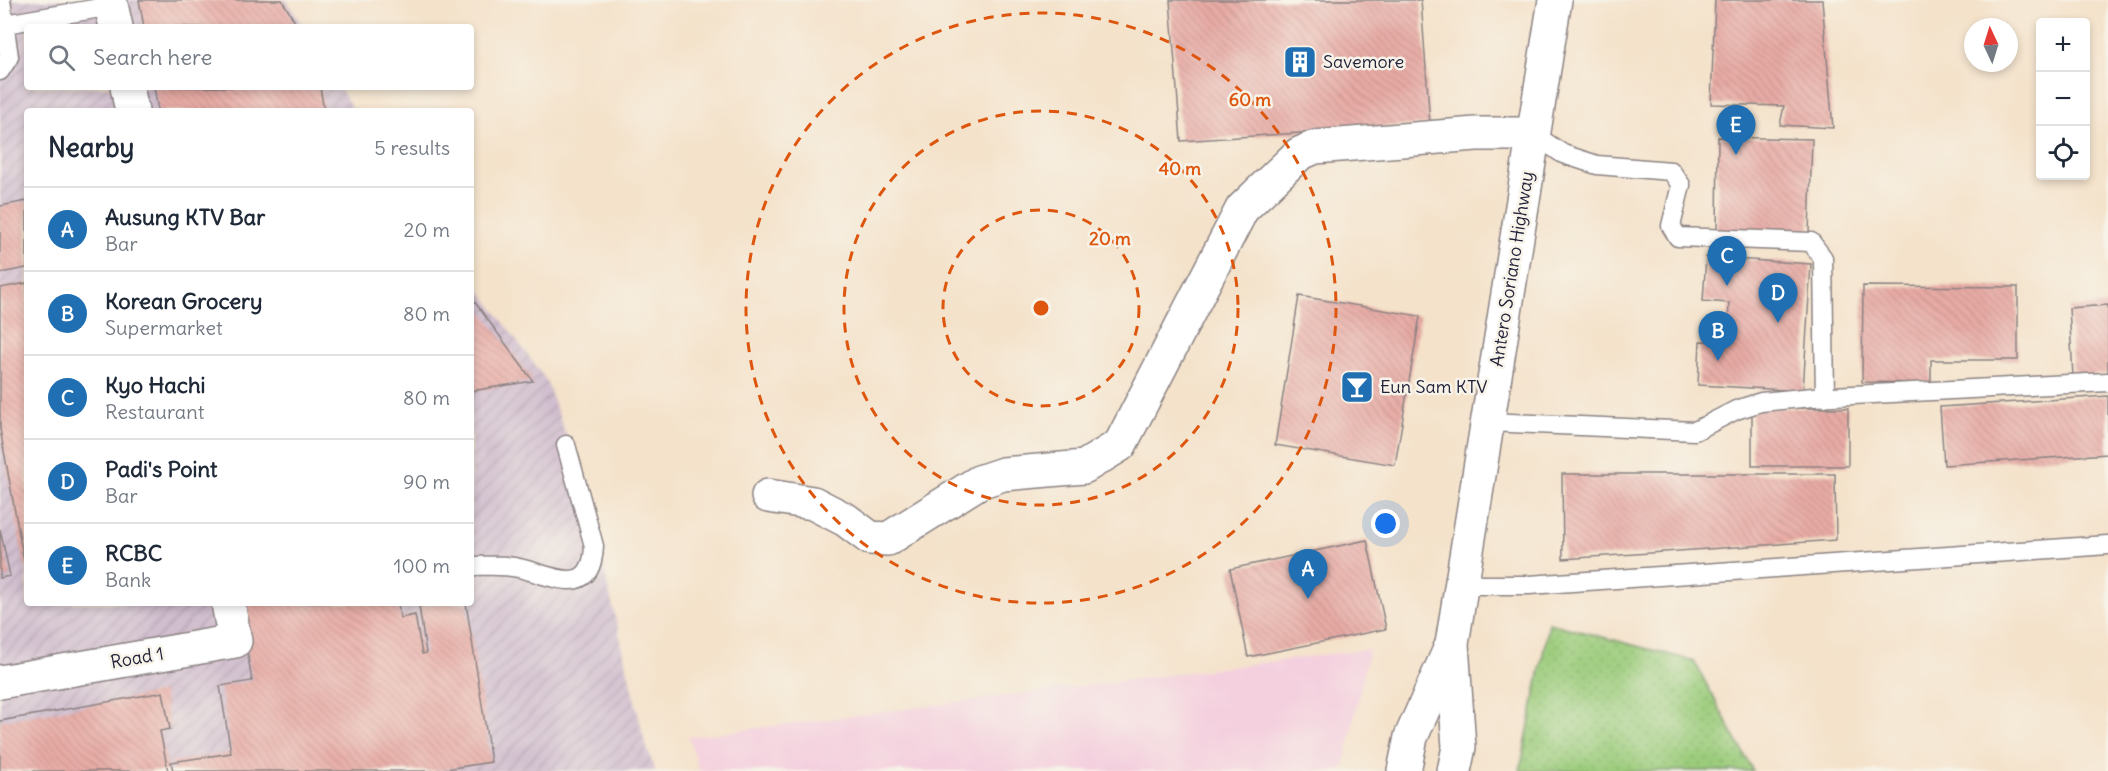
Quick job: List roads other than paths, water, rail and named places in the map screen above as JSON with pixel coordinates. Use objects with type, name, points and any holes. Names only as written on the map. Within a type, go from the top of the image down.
[{"type":"street","name":"Antero Soriano Highway","points":[[1454,771],[1459,747],[1452,644],[1555,0]]},
{"type":"street","points":[[128,90],[131,108]]},
{"type":"street","points":[[768,496],[813,502],[846,520],[870,538],[888,539],[979,482],[1003,474],[1084,467],[1120,445],[1242,209],[1299,153],[1315,147],[1453,136],[1533,134]]},
{"type":"street","name":"Road 1","points":[[0,682],[235,641],[229,606]]},
{"type":"street","name":"Antero Soriano Highway","points":[[1404,771],[1411,737],[1452,644]]},
{"type":"lane","points":[[0,71],[9,57],[1,0]]},
{"type":"lane","points":[[4,24],[113,11]]},
{"type":"lane","points":[[1533,134],[1563,154],[1597,165],[1671,171],[1681,184],[1671,226],[1678,237],[1811,242],[1823,258],[1825,397]]},
{"type":"lane","points":[[1488,422],[1695,431],[1736,410],[1761,402],[2108,382]]},
{"type":"lane","points":[[474,566],[507,565],[524,568],[559,580],[576,579],[588,572],[594,560],[594,546],[566,445]]},
{"type":"lane","points":[[1461,585],[1529,585],[2108,545]]},
{"type":"place","name":"Savemore","points":[[1300,62]]},
{"type":"place","name":"RCBC","points":[[1736,155]]},
{"type":"place","name":"Kyo Hachi","points":[[1727,286]]},
{"type":"place","name":"Padi's Point","points":[[1778,323]]},
{"type":"place","name":"Korean Grocery","points":[[1718,361]]},
{"type":"place","name":"Eun Sam KTV","points":[[1357,387]]},
{"type":"place","name":"Ausung KTV Bar","points":[[1308,599]]}]
